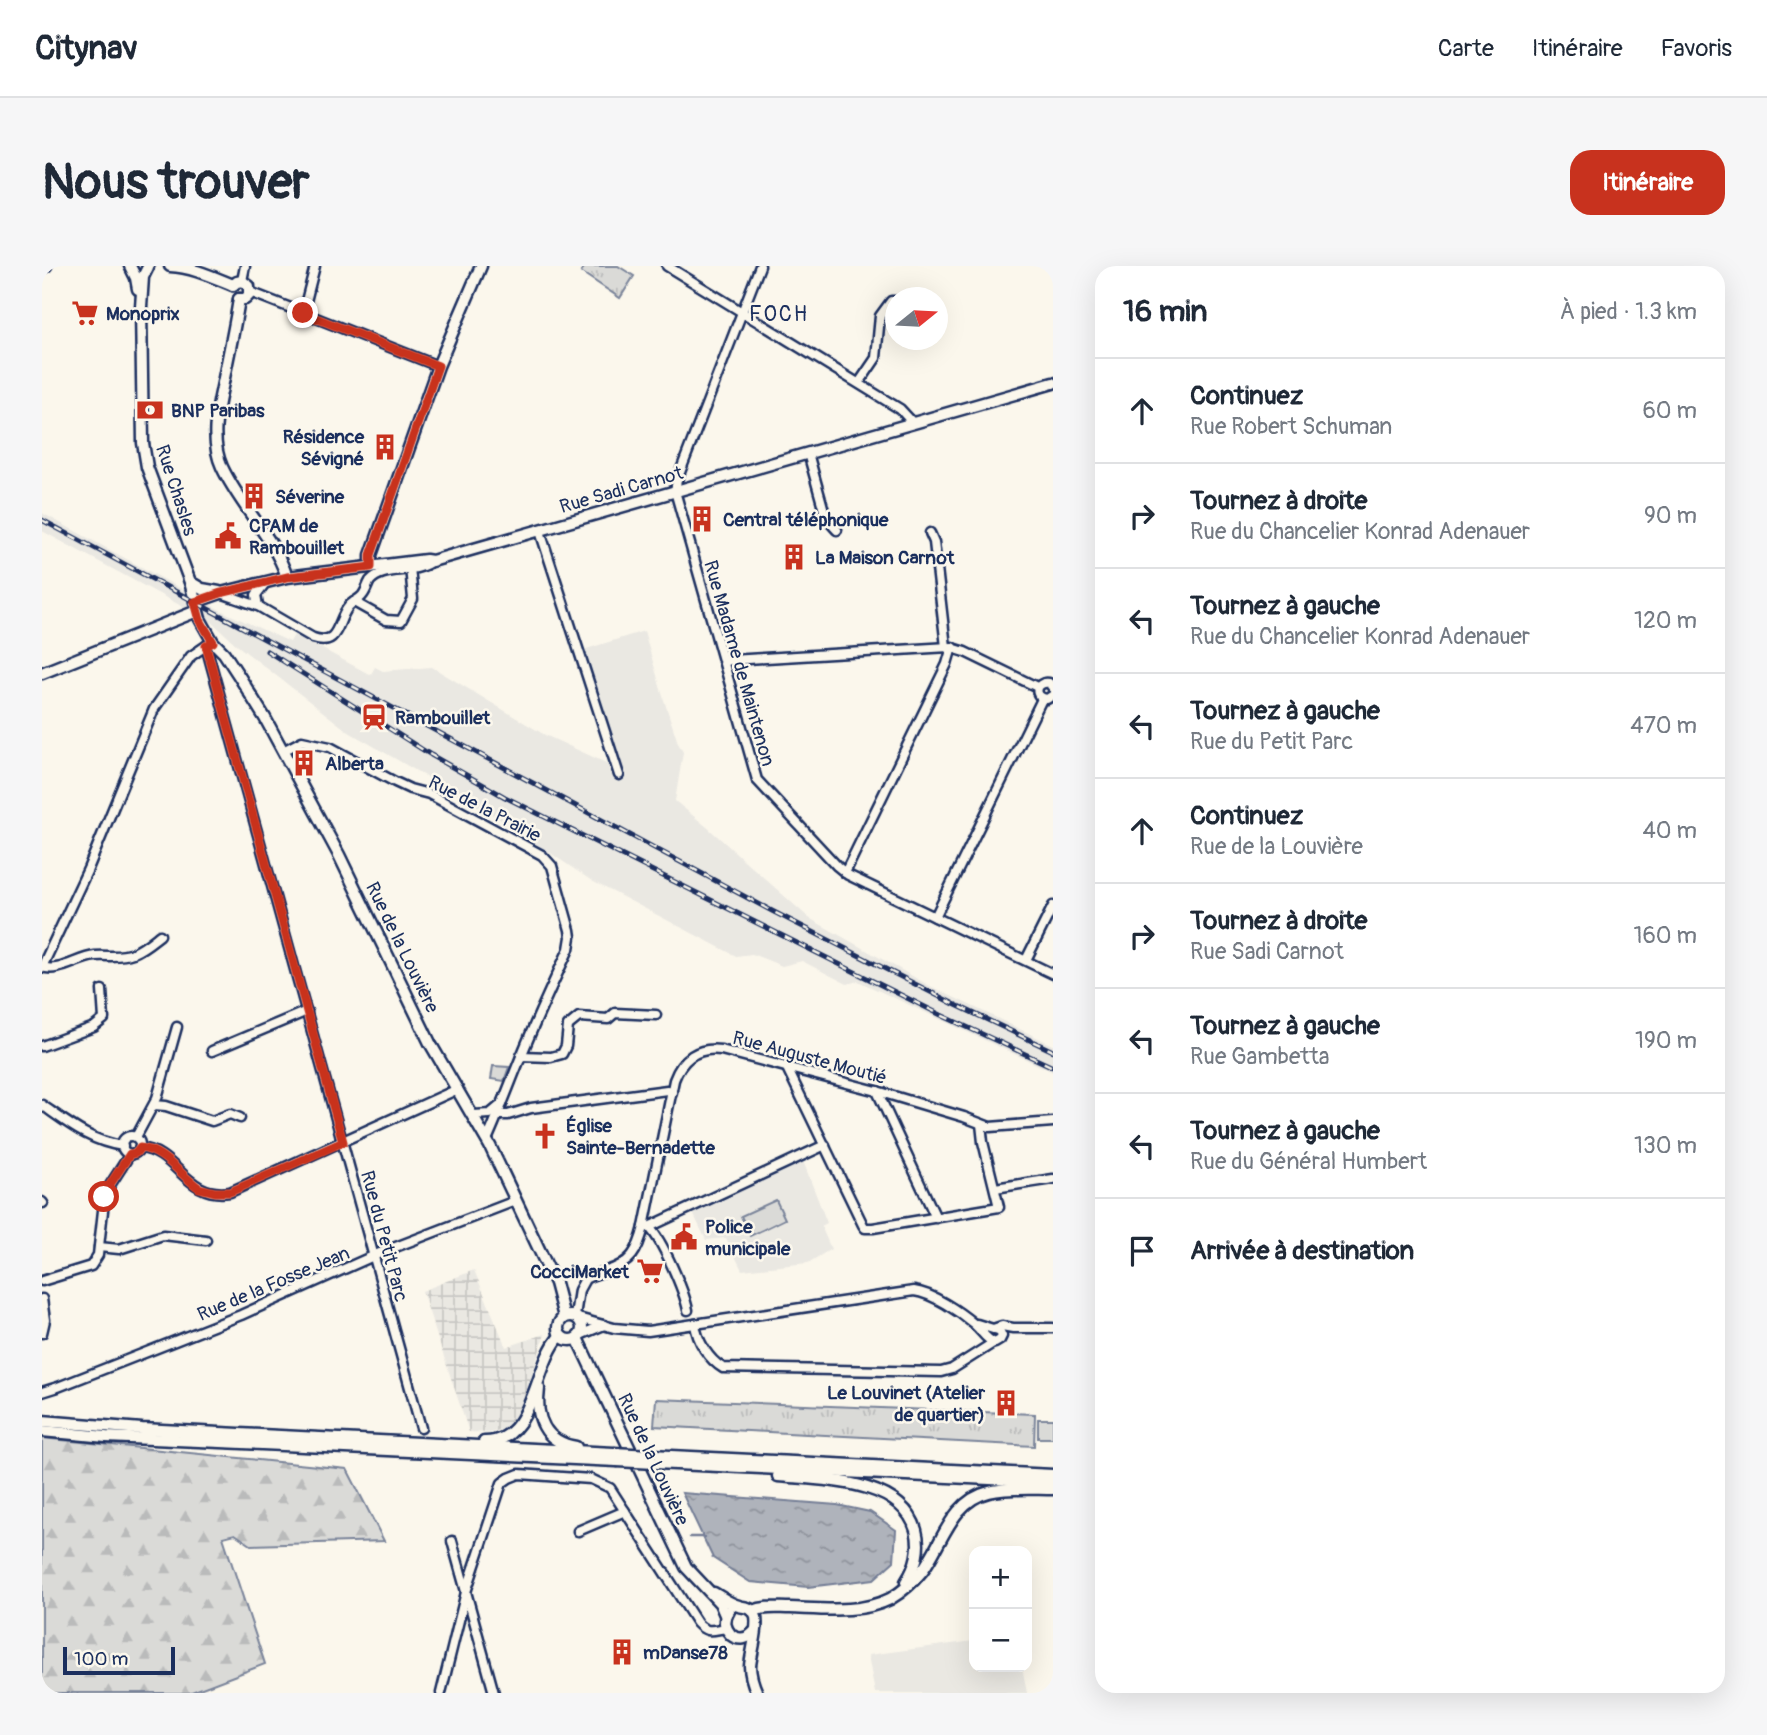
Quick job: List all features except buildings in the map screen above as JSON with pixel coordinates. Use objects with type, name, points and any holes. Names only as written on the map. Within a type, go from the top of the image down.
[{"type":"main road","points":[[130,266],[136,278],[141,307]]},
{"type":"main road","points":[[141,307],[143,277],[148,266],[155,266]]},
{"type":"main road","points":[[170,266],[180,266],[249,286],[247,297],[239,299],[232,294],[237,283]]},
{"type":"main road","points":[[376,569],[371,555],[438,366],[481,266]]},
{"type":"main road","points":[[239,299],[216,414],[217,454],[229,480],[283,564],[287,577]]},
{"type":"main road","name":"Rue Chasles","points":[[141,307],[145,457],[196,606]]},
{"type":"main road","name":"Rue Sadi Carnot","points":[[42,673],[221,593],[287,577],[357,568],[410,566],[432,561],[1053,383]]},
{"type":"main road","points":[[190,582],[202,589],[221,593]]},
{"type":"main road","name":"Rue de la Louvière","points":[[196,606],[209,648],[239,676],[283,751],[339,855],[430,1043],[487,1140],[555,1283],[564,1317]]},
{"type":"main road","points":[[564,1317],[577,1317],[583,1327],[579,1336],[567,1340],[560,1336],[558,1325],[564,1317]]},
{"type":"main road","points":[[455,1444],[491,1442],[506,1437],[517,1428],[525,1415],[552,1345],[560,1336]]},
{"type":"main road","name":"Rue de la Louvière","points":[[579,1336],[681,1559],[720,1603],[726,1617]]},
{"type":"main road","points":[[541,1372],[538,1407],[545,1429],[563,1444],[593,1452]]},
{"type":"main road","points":[[42,1421],[142,1429],[593,1452],[615,1457]]},
{"type":"main road","points":[[42,1431],[172,1440],[1053,1475]]},
{"type":"main road","points":[[653,1459],[737,1468],[1053,1482]]},
{"type":"main road","points":[[737,1468],[747,1472],[862,1487],[893,1499],[913,1521],[918,1538],[917,1559],[902,1590]]},
{"type":"main road","points":[[785,1608],[756,1627],[747,1637],[738,1638],[731,1635],[726,1628],[726,1617],[738,1606],[753,1611],[769,1607],[857,1608],[875,1605],[902,1590],[923,1570],[961,1506],[974,1497],[1006,1489],[1053,1489]]},
{"type":"main road","name":"Rue de la Louvière","points":[[707,1589],[738,1606]]},
{"type":"main road","points":[[750,1666],[756,1627],[753,1611]]},
{"type":"main road","points":[[738,1638],[745,1648],[757,1693]]},
{"type":"street","points":[[237,283],[245,266]]},
{"type":"street","points":[[303,313],[315,266]]},
{"type":"street","points":[[667,266],[900,409],[913,423]]},
{"type":"street","points":[[675,491],[760,266]]},
{"type":"street","points":[[250,292],[438,366]]},
{"type":"street","points":[[859,383],[876,358],[880,316],[885,309]]},
{"type":"street","points":[[808,453],[826,518],[837,530]]},
{"type":"street","name":"Rue Madame de Maintenon","points":[[675,491],[757,780],[845,873],[1053,974]]},
{"type":"street","points":[[540,531],[619,775]]},
{"type":"street","points":[[845,873],[947,664],[949,647],[934,542],[930,533]]},
{"type":"street","points":[[221,593],[258,606],[321,641],[333,637],[349,606],[362,596],[376,569],[396,572],[410,566],[421,567],[432,561]]},
{"type":"street","points":[[410,566],[413,588]]},
{"type":"street","points":[[354,602],[386,620],[401,621],[411,603],[421,567]]},
{"type":"street","points":[[353,570],[364,574],[370,582]]},
{"type":"street","points":[[396,572],[413,588]]},
{"type":"street","points":[[258,606],[256,595],[266,582]]},
{"type":"street","points":[[724,662],[949,647],[1037,687]]},
{"type":"street","points":[[160,935],[146,946],[120,957],[94,956],[50,970],[42,967],[89,869],[154,709],[191,656],[209,648]]},
{"type":"street","name":"Rue du Petit Parc","points":[[209,648],[421,1428]]},
{"type":"street","points":[[1037,687],[1044,682],[1052,682]]},
{"type":"street","points":[[1037,687],[1042,699]]},
{"type":"street","points":[[1042,699],[1053,695]]},
{"type":"street","points":[[936,917],[1042,699]]},
{"type":"street","name":"Rue de la Prairie","points":[[283,751],[302,741],[331,747],[395,782],[429,794],[506,835],[542,855],[552,866],[571,937],[569,949],[487,1140]]},
{"type":"street","points":[[1026,960],[1053,906]]},
{"type":"street","points":[[42,1046],[100,1023],[104,1019],[102,990]]},
{"type":"street","points":[[212,1051],[307,1011]]},
{"type":"street","points":[[521,1056],[551,1057],[562,1054],[566,1046],[568,1026],[579,1017],[608,1019],[615,1013],[656,1015]]},
{"type":"street","points":[[136,1137],[154,1105],[177,1027]]},
{"type":"street","name":"Rue Auguste Moutié","points":[[577,1317],[579,1290],[583,1282],[588,1277],[628,1261],[647,1227],[676,1074],[682,1063],[700,1051],[721,1050],[877,1091],[995,1127],[1053,1122]]},
{"type":"street","points":[[787,1068],[866,1228],[999,1207],[981,1124]]},
{"type":"street","points":[[140,1148],[158,1153],[199,1188],[225,1193],[458,1089]]},
{"type":"street","points":[[499,1115],[531,1108],[667,1090],[672,1092]]},
{"type":"street","points":[[877,1091],[936,1218]]},
{"type":"street","points":[[473,1115],[490,1114],[502,1104]]},
{"type":"street","points":[[42,1105],[89,1137],[122,1146],[130,1154],[136,1153],[140,1148],[136,1137],[130,1136],[125,1138],[122,1146]]},
{"type":"street","points":[[154,1105],[166,1106],[212,1121],[230,1114],[240,1118]]},
{"type":"street","points":[[688,1310],[657,1235],[647,1227],[825,1145]]},
{"type":"street","points":[[42,1281],[91,1266],[96,1259],[105,1193],[130,1154]]},
{"type":"street","points":[[995,1188],[1053,1179]]},
{"type":"street","name":"Rue de la Fosse Jean","points":[[42,1392],[241,1315],[374,1256],[515,1201]]},
{"type":"street","points":[[99,1247],[119,1249],[163,1235],[206,1240]]},
{"type":"street","points":[[577,1317],[604,1325],[648,1331],[914,1291],[936,1298],[974,1324],[991,1340],[999,1341],[1013,1328]]},
{"type":"street","points":[[42,1299],[45,1320],[42,1334]]},
{"type":"street","points":[[695,1324],[695,1330],[707,1353],[714,1363],[723,1368],[941,1372],[952,1369],[991,1340]]},
{"type":"street","points":[[974,1324],[999,1330],[1002,1336]]},
{"type":"street","points":[[579,1336],[604,1325]]},
{"type":"street","points":[[991,1340],[988,1334],[1002,1326],[1053,1328]]},
{"type":"street","points":[[441,1693],[466,1592],[502,1483],[519,1474],[591,1479],[610,1488],[697,1623],[703,1629],[712,1631],[726,1628]]},
{"type":"street","points":[[578,1531],[625,1511]]},
{"type":"street","points":[[452,1541],[494,1693]]},
{"type":"shaded area","points":[[42,513],[222,611],[290,642],[294,635],[371,674],[375,667],[383,671],[432,667],[545,735],[617,768],[580,651],[644,631],[664,700],[683,752],[675,801],[809,918],[928,985],[1053,1045],[1053,1072],[858,981],[847,984],[802,961],[782,966],[752,954],[736,956],[592,881],[498,818],[349,732],[238,646],[213,623],[42,531]]},
{"type":"shaded area","points":[[803,1161],[827,1223],[821,1226],[831,1249],[808,1263],[742,1270],[726,1238],[706,1240],[692,1211]]},
{"type":"shaded area","points":[[474,1270],[506,1347],[545,1334],[519,1415],[509,1427],[490,1433],[469,1432],[422,1291]]},
{"type":"shaded area","points":[[969,1642],[969,1672],[1023,1672],[1027,1693],[875,1693],[868,1655]]},
{"type":"green space","points":[[585,266],[618,266],[634,276],[620,298],[581,272]]},
{"type":"green space","points":[[493,1066],[509,1067],[504,1081],[491,1079]]},
{"type":"green space","points":[[776,1200],[785,1219],[750,1236],[741,1216]]},
{"type":"green space","points":[[656,1399],[1035,1414],[1034,1446],[654,1426]]},
{"type":"green space","points":[[1038,1419],[1053,1419],[1053,1438],[1038,1438]]},
{"type":"green space","points":[[42,1438],[347,1469],[384,1541],[251,1545],[235,1534],[223,1537],[265,1664],[189,1693],[42,1693]]},
{"type":"water","points":[[682,1493],[837,1505],[870,1512],[896,1530],[894,1561],[874,1579],[808,1587],[750,1582],[713,1558]]},
{"type":"waterway","points":[[690,1537],[705,1537]]},
{"type":"railway","points":[[42,520],[772,911],[1053,1051]]},
{"type":"railway","points":[[267,651],[431,755],[505,797],[941,1015],[1053,1067]]},
{"type":"place","name":"Monoprix","points":[[85,313]]},
{"type":"place","name":"BNP Paribas","points":[[150,410]]},
{"type":"place","name":"Résidence Sévigné","points":[[385,447]]},
{"type":"place","name":"Séverine","points":[[254,496]]},
{"type":"place","name":"Central téléphonique","points":[[702,519]]},
{"type":"place","name":"CPAM de Rambouillet","points":[[228,536]]},
{"type":"place","name":"La Maison Carnot","points":[[794,557]]},
{"type":"place","name":"Rambouillet","points":[[374,717]]},
{"type":"place","name":"Alberta","points":[[304,763]]},
{"type":"place","name":"Église Sainte-Bernadette","points":[[545,1136]]},
{"type":"place","name":"Police municipale","points":[[684,1237]]},
{"type":"place","name":"CocciMarket","points":[[650,1271]]},
{"type":"place","name":"Le Louvinet (Atelier de quartier)","points":[[1006,1403]]},
{"type":"place","name":"mDanse78","points":[[622,1652]]},
{"type":"district","name":"FOCH","points":[[779,314]]},
{"type":"route","points":[[104,1197],[130,1154],[136,1153],[140,1148],[158,1153],[199,1188],[225,1193],[343,1142],[206,646],[213,642],[200,620],[195,602],[287,577],[371,567],[370,557],[438,366],[303,313]]}]
